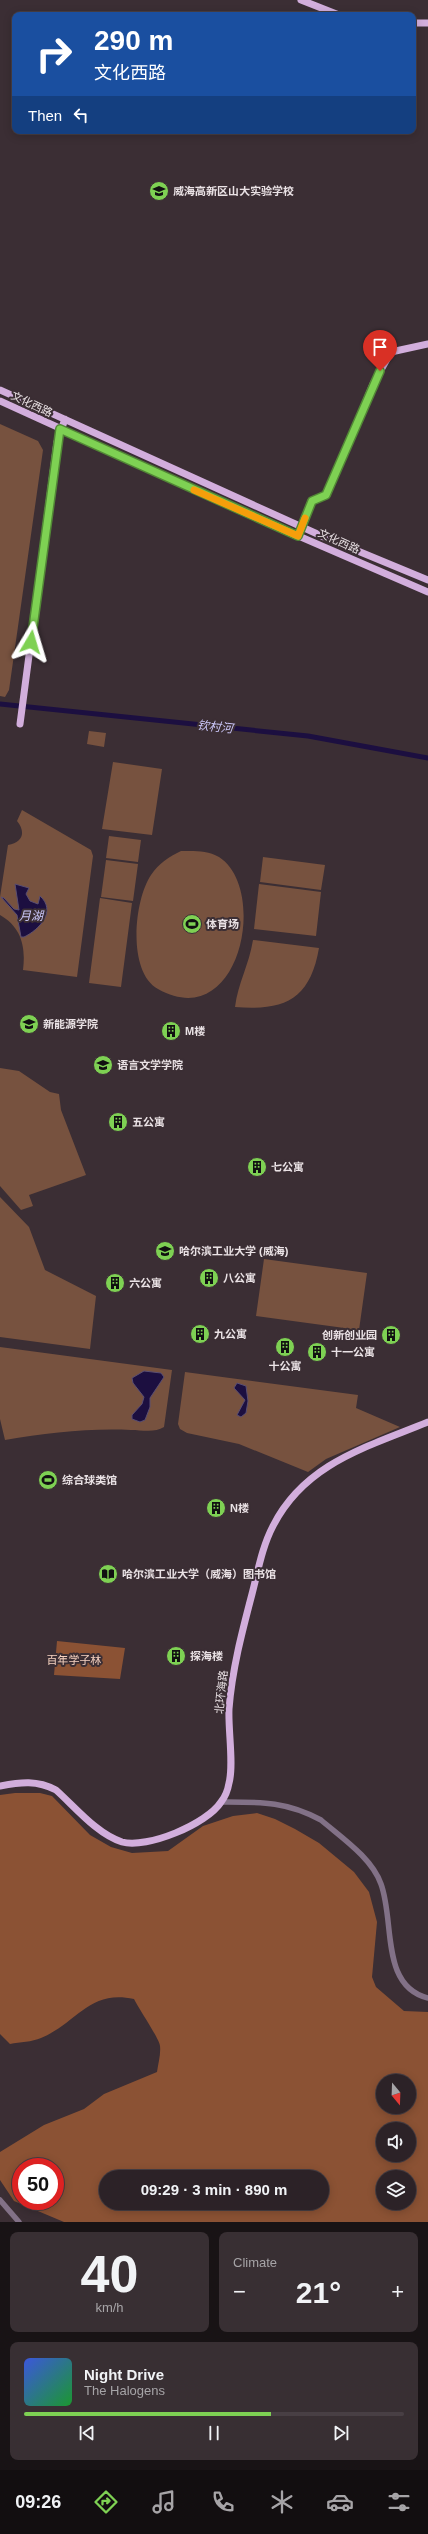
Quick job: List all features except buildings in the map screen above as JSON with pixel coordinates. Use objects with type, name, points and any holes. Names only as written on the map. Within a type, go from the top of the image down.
[{"type":"main road","points":[[301,0],[331,12]]},
{"type":"main road","points":[[416,23],[428,23]]},
{"type":"main road","points":[[298,536],[312,501],[326,495],[373,384],[391,352],[428,344]]},
{"type":"main road","name":"文化西路","points":[[0,390],[302,526],[428,580]]},
{"type":"main road","name":"文化西路","points":[[0,401],[298,536],[428,592]]},
{"type":"main road","points":[[20,724],[60,429],[65,419]]},
{"type":"main road","name":"北环海路","points":[[0,1786],[33,1782],[46,1785],[56,1790],[110,1836],[122,1842],[138,1844],[155,1841],[208,1816],[221,1802],[230,1782],[229,1711],[232,1682],[261,1558],[272,1527],[285,1507],[305,1482],[332,1462],[428,1422]]},
{"type":"street","points":[[221,1802],[267,1801],[292,1806],[321,1820],[370,1865],[381,1884],[396,1968],[403,1984],[415,1994],[428,1998]]},
{"type":"street","points":[[0,2200],[19,2222]]},
{"type":"shaded area","points":[[0,424],[38,441],[43,450],[9,690],[5,697],[0,696]]},
{"type":"shaded area","points":[[89,731],[106,733],[104,747],[87,744]]},
{"type":"shaded area","points":[[113,762],[162,769],[152,835],[102,829]]},
{"type":"shaded area","points":[[22,810],[91,850],[93,856],[77,977],[23,970],[23,945],[13,925],[0,915],[0,897],[8,845],[17,842],[22,836],[22,829],[17,821]]},
{"type":"shaded area","points":[[109,836],[141,840],[138,862],[106,858]]},
{"type":"shaded area","points":[[181,851],[200,851],[210,853],[219,857],[234,874],[242,898],[243,925],[238,952],[227,976],[209,992],[186,998],[158,989],[148,980],[141,968],[136,935],[141,901],[145,886],[157,867]]},
{"type":"shaded area","points":[[263,857],[325,865],[321,890],[260,882]]},
{"type":"shaded area","points":[[106,860],[138,864],[133,901],[101,897]]},
{"type":"shaded area","points":[[259,884],[321,892],[316,936],[254,929]]},
{"type":"shaded area","points":[[100,898],[132,903],[121,987],[89,983]]},
{"type":"shaded area","points":[[253,940],[319,948],[315,966],[309,980],[301,991],[281,1004],[268,1007],[235,1007],[236,998],[249,958]]},
{"type":"shaded area","points":[[0,1068],[19,1071],[50,1092],[59,1094],[61,1110],[86,1175],[29,1195],[33,1206],[21,1210],[0,1186]]},
{"type":"shaded area","points":[[0,1197],[29,1227],[45,1270],[96,1296],[90,1349],[0,1337]]},
{"type":"shaded area","points":[[264,1259],[367,1273],[359,1330],[256,1316]]},
{"type":"shaded area","points":[[0,1347],[172,1370],[164,1427],[153,1431],[100,1430],[36,1435],[5,1440],[0,1419]]},
{"type":"shaded area","points":[[185,1372],[358,1395],[356,1408],[400,1427],[326,1459],[308,1472],[239,1444],[187,1433],[180,1429],[178,1424]]},
{"type":"green space","name":"百年学子林","points":[[57,1641],[125,1648],[120,1679],[54,1675]]},
{"type":"green space","points":[[15,1793],[40,1793],[52,1796],[90,1835],[111,1847],[132,1853],[168,1851],[203,1826],[233,1816],[257,1813],[275,1819],[319,1843],[354,1872],[369,1892],[377,1922],[372,1977],[376,1987],[404,2011],[428,2012],[428,2222],[64,2222],[35,2210],[64,2210],[64,2158],[12,2158],[12,2198],[0,2180],[0,2152],[44,2125],[84,2109],[104,2094],[157,2072],[160,2046],[157,2038],[134,1999],[119,1997],[94,2003],[53,2032],[41,2038],[10,2044],[0,2034],[0,1795]]},
{"type":"water","name":"月湖","points":[[15,884],[29,888],[26,894],[30,901],[38,904],[40,896],[45,902],[47,908],[44,920],[35,930],[24,937],[21,937],[17,915],[1,897],[4,898],[14,909],[19,910]]},
{"type":"water","points":[[144,1371],[161,1373],[164,1377],[150,1398],[150,1407],[145,1420],[140,1422],[132,1419],[132,1415],[142,1404],[144,1397],[133,1383],[132,1378]]},
{"type":"water","points":[[237,1383],[246,1386],[248,1401],[246,1413],[241,1417],[237,1415],[245,1400],[234,1388]]},
{"type":"waterway","name":"钦村河","points":[[0,704],[308,736],[428,758]]},
{"type":"slow traffic","points":[[194,490],[298,536],[305,518]]},
{"type":"place","name":"威海高新区山大实验学校","points":[[159,191]]},
{"type":"place","name":"体育场","points":[[192,924]]},
{"type":"place","name":"新能源学院","points":[[29,1024]]},
{"type":"place","name":"M楼","points":[[171,1031]]},
{"type":"place","name":"语言文学学院","points":[[103,1065]]},
{"type":"place","name":"五公寓","points":[[118,1122]]},
{"type":"place","name":"七公寓","points":[[257,1167]]},
{"type":"place","name":"哈尔滨工业大学 (威海)","points":[[165,1251]]},
{"type":"place","name":"八公寓","points":[[209,1278]]},
{"type":"place","name":"六公寓","points":[[115,1283]]},
{"type":"place","name":"九公寓","points":[[200,1334]]},
{"type":"place","name":"创新创业园","points":[[391,1335]]},
{"type":"place","name":"十公寓","points":[[285,1347]]},
{"type":"place","name":"十一公寓","points":[[317,1352]]},
{"type":"place","name":"综合球类馆","points":[[48,1480]]},
{"type":"place","name":"N楼","points":[[216,1508]]},
{"type":"place","name":"哈尔滨工业大学（威海）图书馆","points":[[108,1574]]},
{"type":"place","name":"探海楼","points":[[176,1656]]},
{"type":"route","points":[[31,642],[57,442],[60,429],[298,536],[312,501],[318,497],[326,495],[354,427],[380,371]]}]
